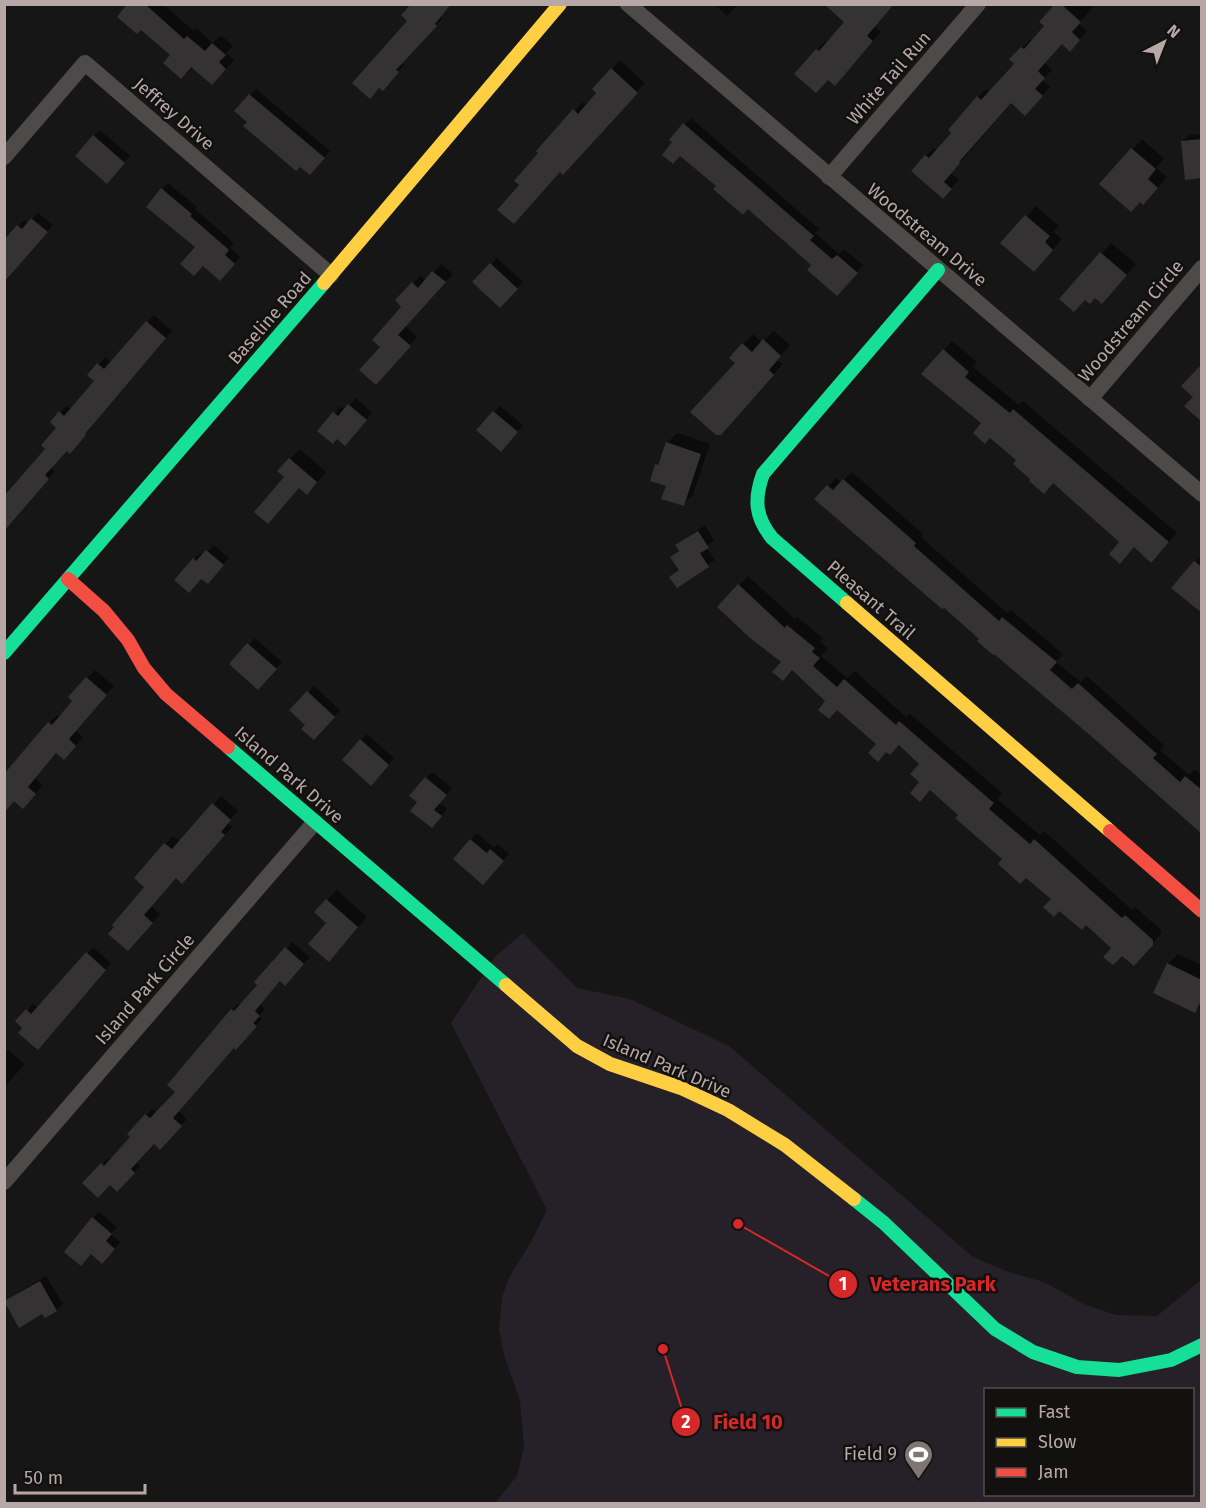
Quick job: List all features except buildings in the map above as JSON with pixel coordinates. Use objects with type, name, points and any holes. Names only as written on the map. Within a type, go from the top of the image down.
[{"type":"street","name":"Baseline Road","points":[[4,653],[331,275],[560,4]]},
{"type":"street","name":"Woodstream Drive","points":[[628,4],[1202,494]]},
{"type":"street","name":"White Tail Run","points":[[830,177],[978,4]]},
{"type":"street","name":"Jeffrey Drive","points":[[4,157],[85,63],[331,275]]},
{"type":"street","name":"Woodstream Circle","points":[[1090,399],[1202,268]]},
{"type":"street","name":"Pleasant Trail","points":[[938,270],[763,474],[757,487],[755,502],[758,517],[772,538],[1202,911]]},
{"type":"street","name":"Island Park Drive","points":[[68,579],[104,610],[128,640],[144,668],[166,694],[577,1046],[610,1064],[681,1088],[728,1110],[785,1145],[884,1223],[995,1329],[1033,1352],[1077,1367],[1119,1370],[1171,1360],[1202,1345]]},
{"type":"street","name":"Island Park Circle","points":[[4,1182],[315,822]]},
{"type":"shaded area","points":[[523,933],[577,988],[630,999],[729,1046],[973,1257],[1006,1271],[1044,1282],[1086,1305],[1116,1315],[1157,1316],[1201,1280],[1201,1503],[495,1503],[517,1476],[524,1447],[520,1401],[504,1355],[499,1329],[502,1297],[510,1276],[547,1210],[451,1023],[495,957]]},
{"type":"traffic: fast","points":[[847,603],[772,538],[766,530],[758,508],[760,483],[763,474],[938,270]]},
{"type":"traffic: fast","points":[[4,653],[324,283]]},
{"type":"traffic: fast","points":[[228,747],[506,985]]},
{"type":"traffic: fast","points":[[854,1199],[884,1223],[995,1329],[1033,1352],[1077,1367],[1119,1370],[1171,1360],[1202,1345]]},
{"type":"traffic: slow","points":[[324,283],[560,4]]},
{"type":"traffic: slow","points":[[847,603],[1110,831]]},
{"type":"traffic: slow","points":[[506,985],[577,1046],[610,1064],[681,1088],[728,1110],[785,1145],[854,1199]]},
{"type":"traffic: jam","points":[[68,579],[104,611],[128,640],[144,668],[166,694],[228,747]]},
{"type":"traffic: jam","points":[[1110,831],[1202,911]]},
{"type":"place","name":"Veterans Park","points":[[738,1224]]},
{"type":"place","name":"Field 10","points":[[663,1349]]},
{"type":"place","name":"Field 9","points":[[918,1480]]}]
